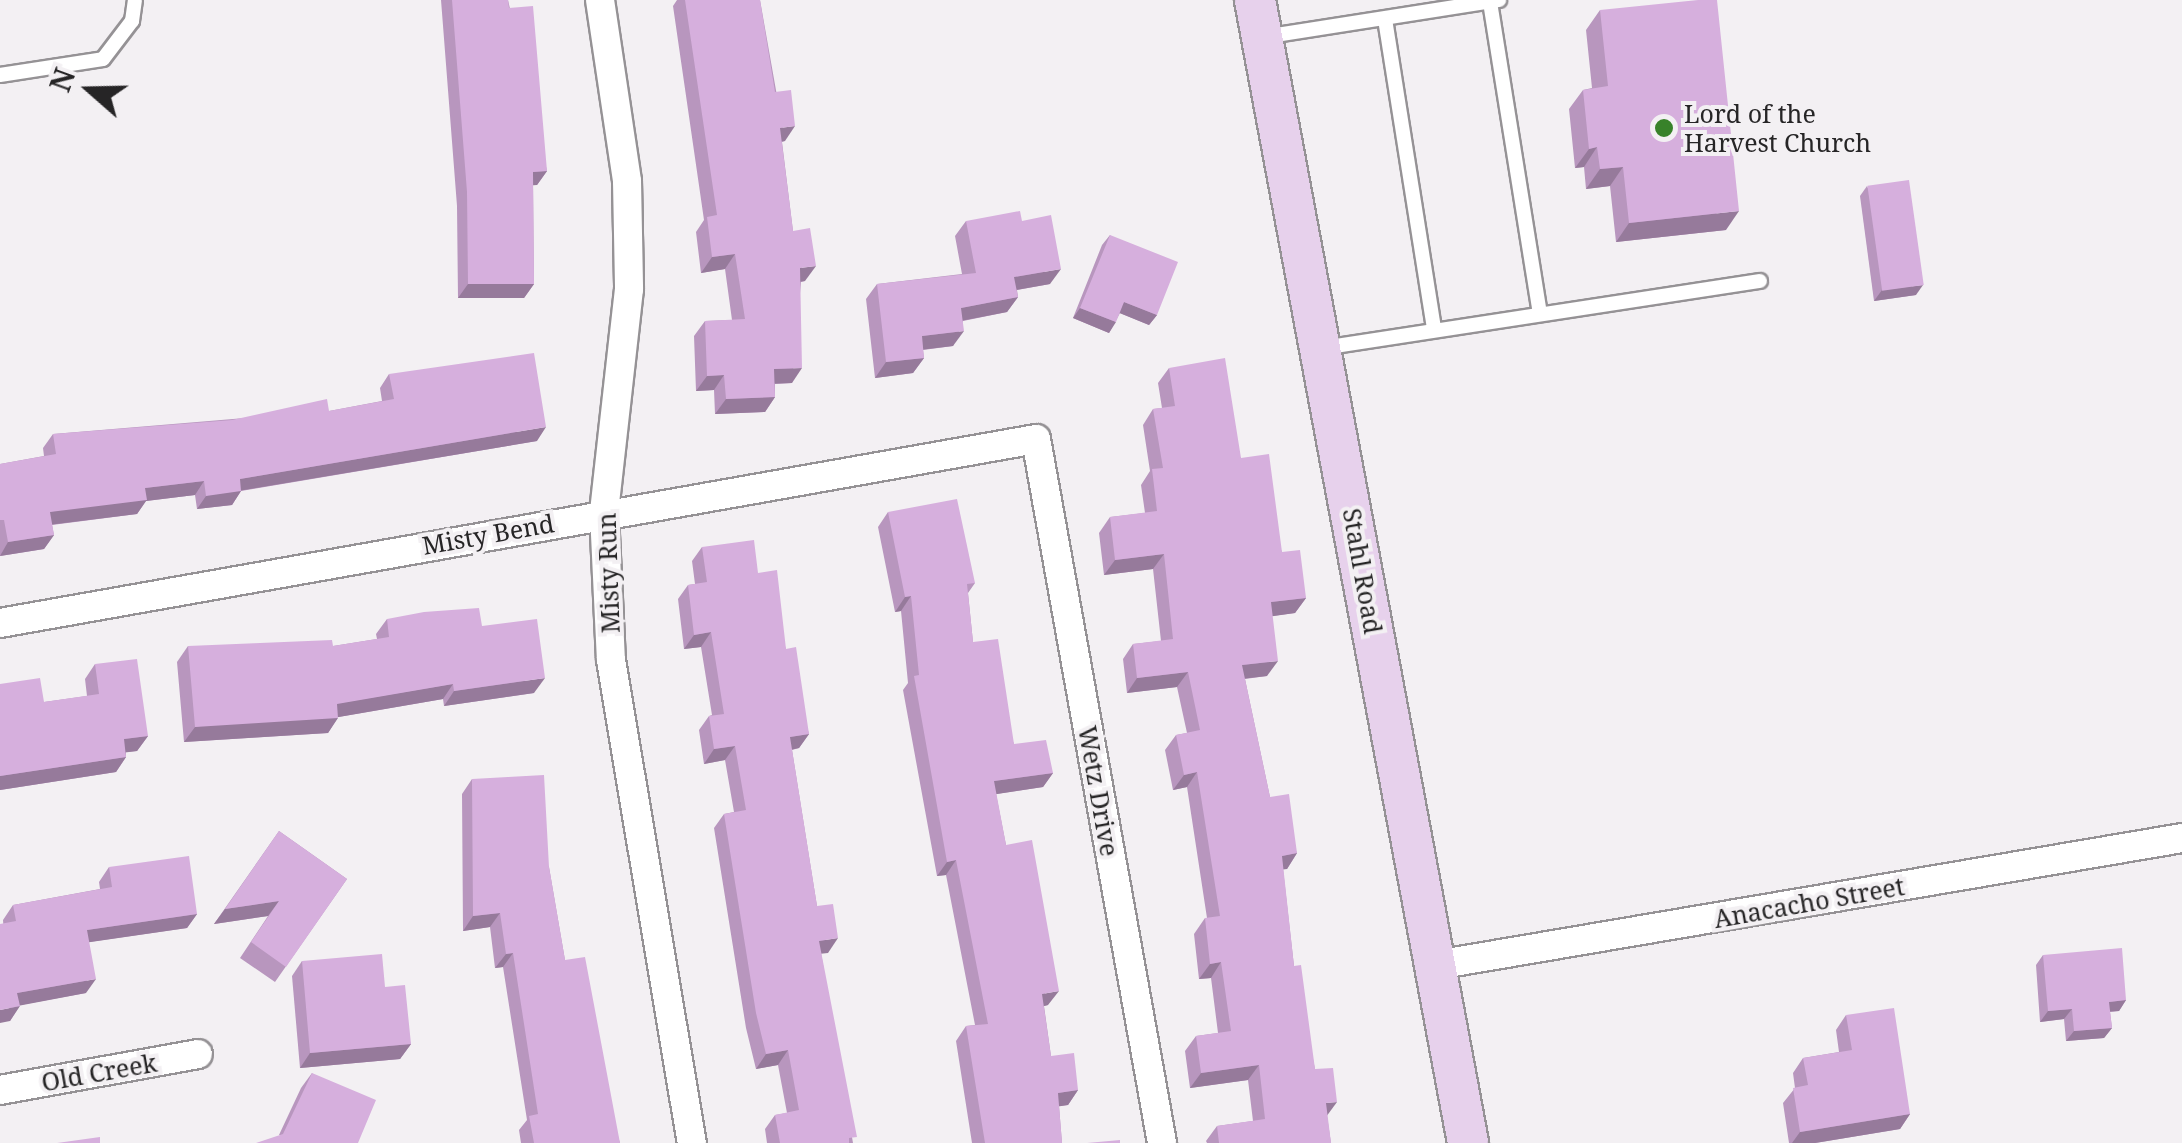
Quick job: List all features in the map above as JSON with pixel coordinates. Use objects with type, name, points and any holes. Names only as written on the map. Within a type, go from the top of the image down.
[{"type":"street","name":"Misty Run","points":[[600,0],[627,181],[629,289],[604,513],[624,751],[692,1143]]},
{"type":"street","name":"Stahl Road","points":[[1259,18],[1468,1143]]},
{"type":"street","name":"Misty Bend","points":[[0,623],[1036,439]]},
{"type":"street","name":"Wetz Drive","points":[[1036,439],[1162,1143]]},
{"type":"street","name":"Anacacho Street","points":[[1436,965],[2182,838]]},
{"type":"street","name":"Old Creek","points":[[0,1090],[198,1054]]},
{"type":"lane","points":[[0,75],[103,59],[132,21],[135,0]]},
{"type":"lane","points":[[1259,18],[1385,19],[1495,1],[1540,313]]},
{"type":"lane","points":[[1385,19],[1434,326]]},
{"type":"lane","points":[[1322,348],[1434,326],[1760,282]]},
{"type":"building","points":[[452,0],[508,0],[509,8],[533,6],[547,171],[533,172],[534,284],[468,284],[467,192]]},
{"type":"building","points":[[685,0],[760,0],[775,92],[791,90],[795,126],[780,128],[793,231],[810,228],[816,266],[800,268],[802,368],[774,369],[775,397],[726,399],[724,375],[707,376],[705,321],[745,319],[735,254],[712,257],[707,217],[717,215]]},
{"type":"building","points":[[1717,0],[1739,211],[1629,223],[1623,167],[1600,169],[1597,147],[1589,149],[1583,90],[1608,86],[1600,10]]},
{"type":"building","points":[[1909,180],[1924,285],[1882,291],[1867,186]]},
{"type":"building","points":[[1020,211],[1022,221],[1051,215],[1061,269],[1014,277],[1018,297],[961,308],[964,331],[922,336],[924,358],[886,362],[877,284],[976,273],[966,221]]},
{"type":"building","points":[[1110,235],[1178,262],[1157,315],[1124,302],[1116,322],[1080,308]]},
{"type":"building","points":[[534,353],[546,427],[240,479],[241,491],[206,496],[204,481],[145,488],[147,500],[50,512],[54,535],[8,542],[4,520],[0,520],[0,464],[56,454],[53,434],[232,420],[327,399],[329,411],[394,399],[389,374]]},
{"type":"building","points":[[1225,358],[1241,458],[1269,454],[1282,552],[1300,550],[1306,598],[1271,602],[1278,661],[1242,665],[1270,797],[1289,794],[1297,853],[1282,856],[1294,966],[1301,965],[1315,1069],[1333,1068],[1337,1102],[1326,1103],[1331,1143],[1219,1143],[1217,1126],[1265,1119],[1259,1065],[1201,1073],[1196,1036],[1231,1031],[1221,962],[1210,964],[1205,918],[1220,916],[1197,772],[1184,775],[1176,735],[1200,730],[1188,672],[1137,678],[1133,644],[1173,639],[1164,554],[1115,560],[1110,517],[1157,511],[1152,469],[1163,468],[1153,409],[1175,406],[1169,368]]},
{"type":"building","points":[[957,499],[975,583],[967,584],[973,642],[998,639],[1014,744],[1046,740],[1053,773],[994,781],[1006,845],[1032,840],[1059,991],[1042,994],[1051,1056],[1074,1053],[1078,1090],[1058,1093],[1062,1143],[985,1143],[966,1026],[988,1024],[956,860],[947,862],[914,676],[919,675],[911,596],[905,597],[888,512]]},
{"type":"building","points":[[754,540],[758,573],[777,570],[786,649],[796,647],[809,734],[790,737],[817,906],[833,904],[838,938],[819,941],[857,1137],[849,1138],[849,1143],[780,1143],[775,1115],[799,1110],[788,1050],[766,1054],[756,1013],[724,814],[746,810],[735,746],[714,749],[709,716],[724,714],[711,632],[694,635],[688,585],[707,582],[702,547]]},
{"type":"building","points":[[479,608],[482,626],[537,619],[545,678],[454,691],[453,684],[337,704],[338,718],[195,727],[188,646],[332,640],[333,646],[389,637],[387,619]]},
{"type":"building","points":[[137,659],[148,736],[124,739],[126,757],[0,776],[0,684],[40,678],[44,702],[99,694],[95,664]]},
{"type":"building","points":[[544,775],[549,867],[565,960],[585,957],[620,1143],[534,1143],[529,1116],[538,1114],[513,953],[506,954],[500,913],[473,916],[472,779]]},
{"type":"building","points":[[279,831],[347,879],[286,967],[251,942],[279,901],[225,909]]},
{"type":"building","points":[[189,856],[197,914],[87,930],[96,979],[17,993],[20,1006],[0,1010],[0,924],[16,921],[13,905],[112,887],[109,867]]},
{"type":"building","points":[[2122,948],[2126,1000],[2109,1002],[2112,1028],[2074,1031],[2072,1009],[2048,1011],[2043,955]]},
{"type":"building","points":[[382,954],[385,987],[405,985],[411,1044],[310,1053],[302,961]]},
{"type":"building","points":[[1894,1008],[1910,1114],[1800,1132],[1793,1088],[1808,1085],[1803,1058],[1852,1050],[1846,1015]]},
{"type":"building","points":[[312,1073],[376,1100],[358,1143],[256,1143],[283,1134]]},
{"type":"building","points":[[100,1137],[100,1143],[57,1143]]},
{"type":"place","name":"Lord of the Harvest Church","points":[[1664,128]]}]
